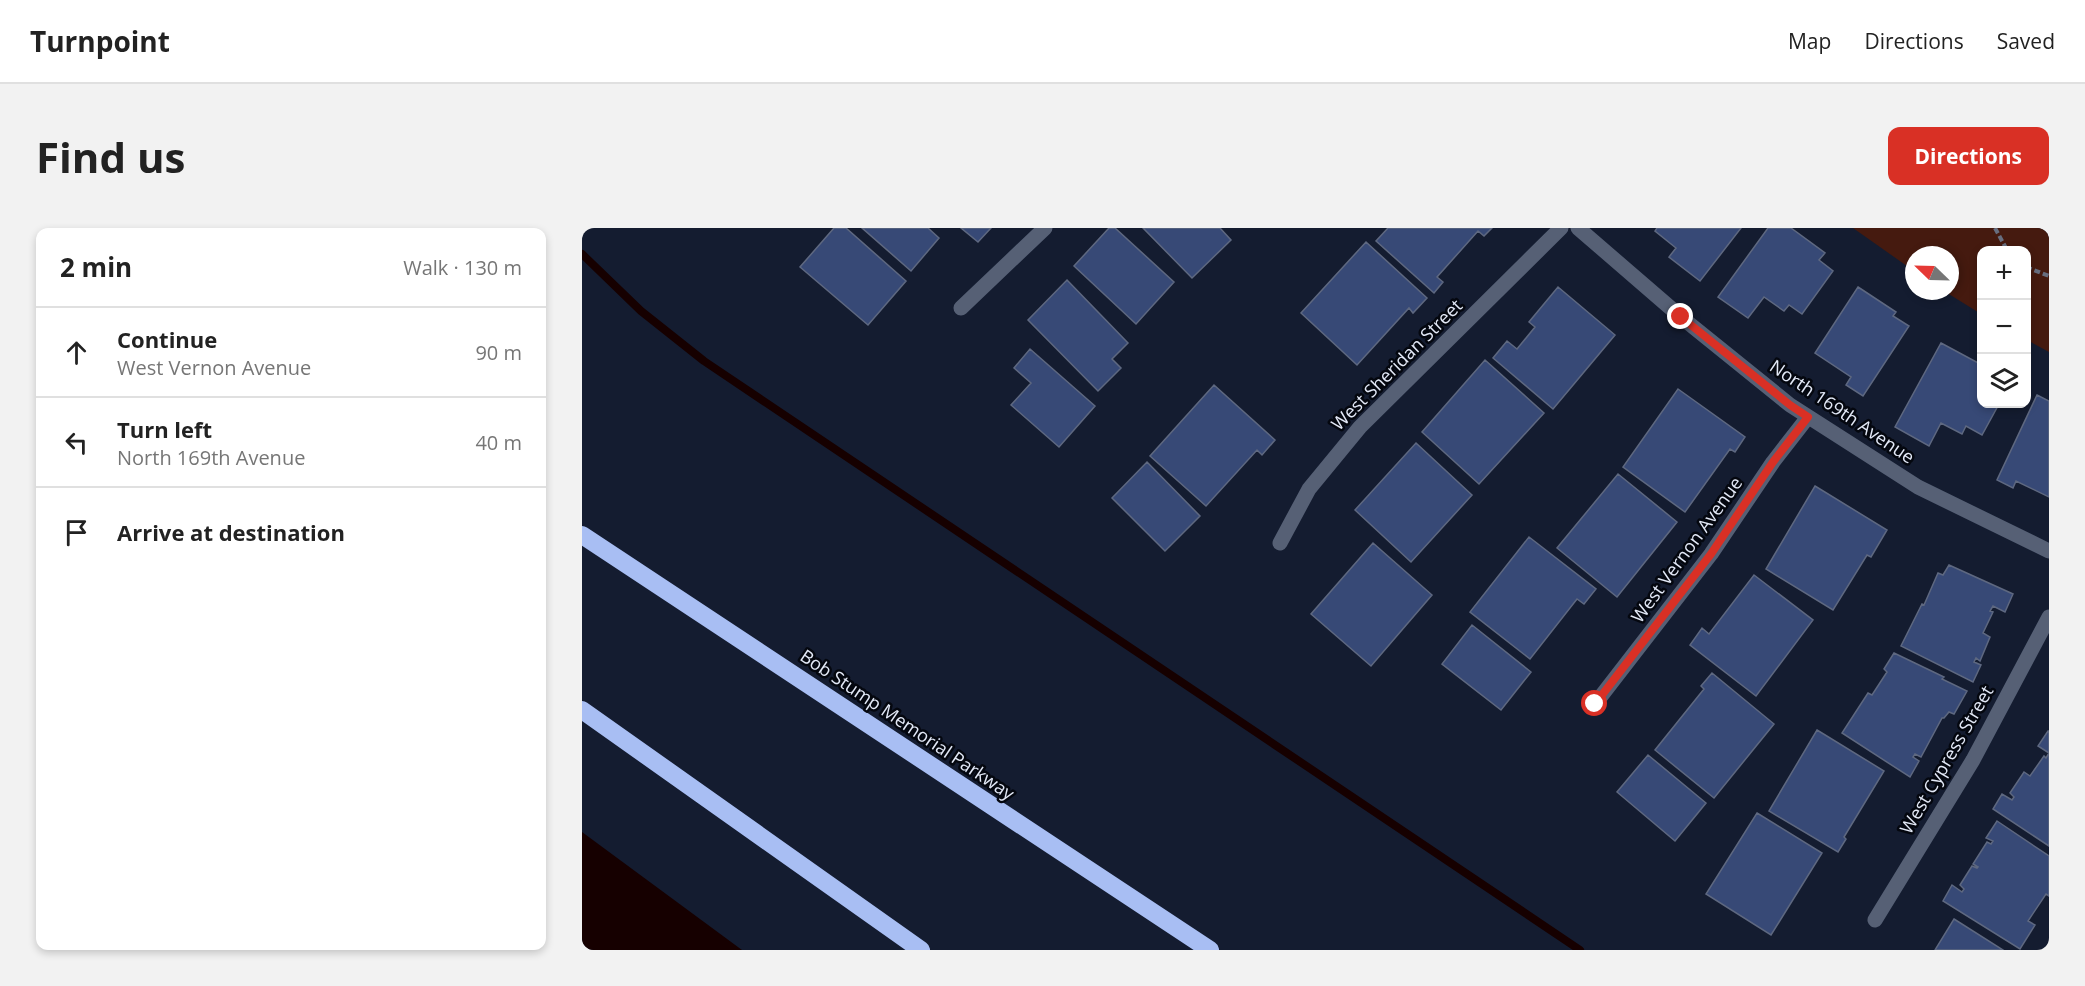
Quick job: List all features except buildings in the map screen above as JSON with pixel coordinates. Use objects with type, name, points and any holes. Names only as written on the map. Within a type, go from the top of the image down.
[{"type":"highway","name":"Bob Stump Memorial Parkway","points":[[582,534],[1210,950]]},
{"type":"highway","points":[[582,710],[921,950]]},
{"type":"street","points":[[961,309],[1045,228]]},
{"type":"street","name":"West Sheridan Street","points":[[1280,543],[1309,489],[1360,427],[1561,228]]},
{"type":"street","name":"North 169th Avenue","points":[[1578,228],[1681,317],[1790,405],[1918,487],[2049,551]]},
{"type":"street","name":"West Vernon Avenue","points":[[1595,704],[1711,554],[1773,462],[1808,417]]},
{"type":"street","name":"West Cypress Street","points":[[1875,920],[1973,760],[2049,617]]},
{"type":"path","points":[[1995,228],[2005,246]]},
{"type":"path","points":[[2031,269],[2049,276]]},
{"type":"shaded area","points":[[1853,228],[2049,228],[2049,352],[2031,342],[2031,246],[1977,246],[1977,312],[1958,300],[1959,246],[1905,246],[1905,265]]},
{"type":"shaded area","points":[[582,832],[742,950],[582,950]]},
{"type":"waterway","points":[[582,254],[641,311],[704,361],[1580,950]]},
{"type":"route","points":[[1595,704],[1711,554],[1773,462],[1808,417],[1681,317]]}]
